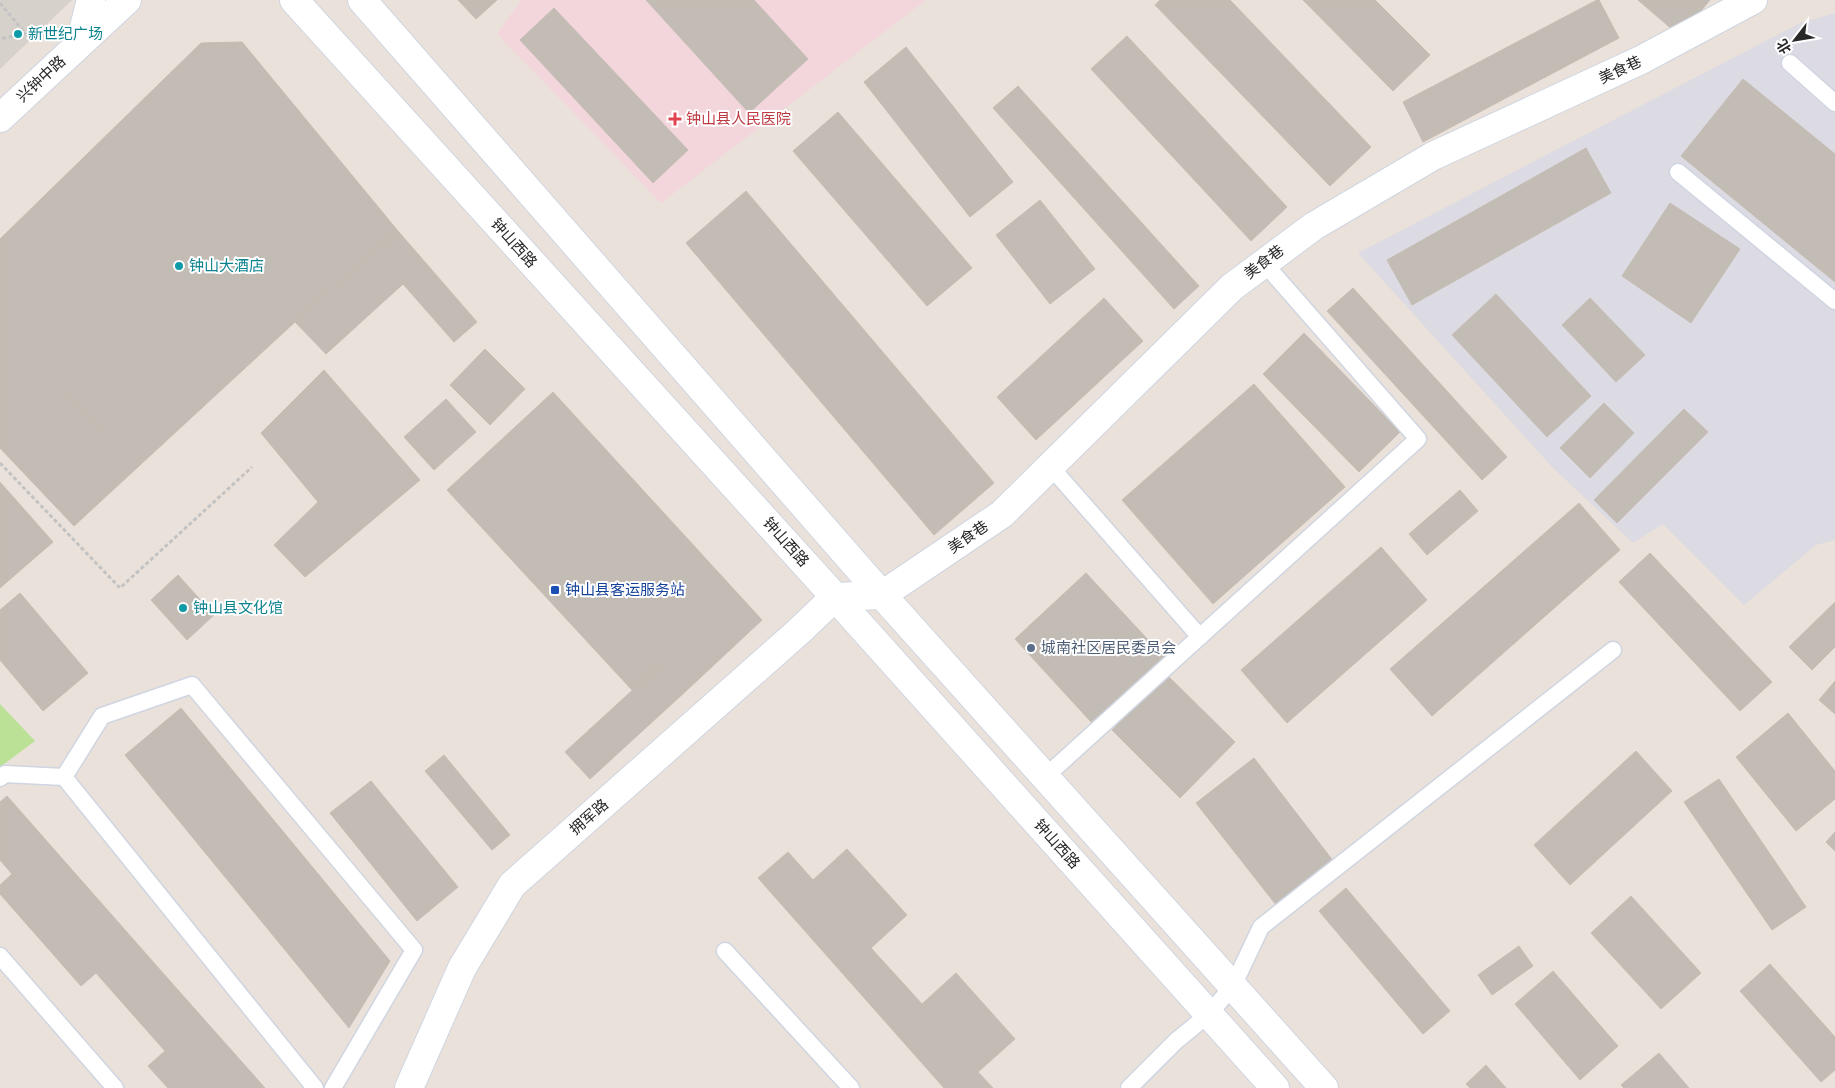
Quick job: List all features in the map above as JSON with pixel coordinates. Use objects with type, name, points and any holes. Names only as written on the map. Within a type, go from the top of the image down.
[{"type":"main road","points":[[80,43],[91,0]]},
{"type":"main road","name":"兴钟中路","points":[[0,118],[127,0]]},
{"type":"main road","name":"钟山西路","points":[[294,0],[835,596],[1275,1088]]},
{"type":"main road","points":[[362,0],[882,595],[1324,1088]]},
{"type":"main road","name":"美食巷","points":[[882,595],[1002,514],[1232,287],[1314,226],[1433,156],[1641,60],[1753,0]]},
{"type":"main road","points":[[835,596],[882,595]]},
{"type":"main road","name":"拥军路","points":[[410,1088],[462,968],[512,885],[797,633],[835,596]]},
{"type":"lane","points":[[1790,63],[1835,102]]},
{"type":"lane","points":[[1678,172],[1835,301]]},
{"type":"lane","points":[[1045,777],[1418,439],[1264,263]]},
{"type":"lane","points":[[1050,466],[1200,637]]},
{"type":"lane","points":[[1129,1088],[1176,1041],[1209,1014],[1233,986],[1262,927],[1613,650]]},
{"type":"lane","points":[[64,777],[102,716],[192,685],[414,950],[333,1088]]},
{"type":"lane","points":[[0,778],[5,774],[64,777],[315,1088]]},
{"type":"lane","points":[[725,951],[851,1088]]},
{"type":"lane","points":[[0,956],[115,1088]]},
{"type":"path","points":[[0,3],[25,33],[0,40]]},
{"type":"path","points":[[0,463],[120,588],[252,467]]},
{"type":"shaded area","name":"新世纪广场","points":[[0,0],[72,0],[0,69]]},
{"type":"shaded area","name":"钟山县人民医院","points":[[521,0],[926,0],[661,203],[497,34]]},
{"type":"shaded area","points":[[1835,13],[1835,540],[1816,545],[1744,605],[1663,524],[1633,543],[1553,468],[1358,253],[1800,23]]},
{"type":"green space","points":[[0,704],[35,741],[0,767]]},
{"type":"building","points":[[458,0],[497,0],[476,19]]},
{"type":"building","points":[[646,0],[754,0],[808,59],[749,113]]},
{"type":"building","points":[[1160,0],[1230,0],[1371,147],[1330,186],[1155,5]]},
{"type":"building","points":[[1303,0],[1375,0],[1430,55],[1393,91]]},
{"type":"building","points":[[1599,0],[1619,38],[1423,142],[1403,102]]},
{"type":"building","points":[[1638,0],[1710,0],[1680,36]]},
{"type":"building","points":[[554,8],[688,150],[653,183],[520,40]]},
{"type":"building","points":[[1127,36],[1287,207],[1251,241],[1091,69]]},
{"type":"building","name":"钟山大酒店","points":[[242,42],[398,231],[295,322],[74,526],[0,448],[0,239],[201,43]],"holes":[[[159,293],[202,337],[104,432],[61,389]]]},
{"type":"building","points":[[906,47],[1013,182],[970,217],[864,82]]},
{"type":"building","points":[[1743,79],[1835,154],[1835,282],[1681,156]]},
{"type":"building","points":[[1018,86],[1199,286],[1174,309],[993,108]]},
{"type":"building","points":[[838,112],[972,268],[927,306],[793,151]]},
{"type":"building","points":[[1586,148],[1611,193],[1412,305],[1387,260]]},
{"type":"building","points":[[746,191],[994,483],[934,535],[686,243]]},
{"type":"building","points":[[1040,200],[1095,269],[1050,304],[996,235]]},
{"type":"building","points":[[1670,203],[1740,249],[1691,323],[1622,276]]},
{"type":"building","points":[[398,231],[477,322],[454,342],[403,284],[326,354],[295,322]]},
{"type":"building","points":[[1353,288],[1507,457],[1482,480],[1327,311]]},
{"type":"building","points":[[159,293],[202,337],[104,432],[61,389]]},
{"type":"building","points":[[1496,294],[1591,396],[1547,437],[1452,335]]},
{"type":"building","points":[[1104,298],[1143,341],[1036,440],[997,397]]},
{"type":"building","points":[[1590,298],[1645,355],[1616,382],[1562,325]]},
{"type":"building","points":[[1304,333],[1400,432],[1359,472],[1263,374]]},
{"type":"building","points":[[485,349],[525,389],[490,425],[450,385]]},
{"type":"building","points":[[324,370],[420,480],[305,577],[274,545],[318,502],[261,433]]},
{"type":"building","points":[[1254,384],[1345,487],[1213,604],[1122,500]]},
{"type":"building","points":[[553,392],[762,620],[686,691],[661,664],[632,690],[447,490]]},
{"type":"building","points":[[446,399],[476,432],[434,470],[404,437]]},
{"type":"building","points":[[1604,403],[1634,433],[1590,478],[1560,448]]},
{"type":"building","points":[[1684,409],[1708,432],[1617,523],[1594,500]]},
{"type":"building","points":[[0,482],[53,542],[0,588]]},
{"type":"building","points":[[1460,490],[1478,511],[1427,555],[1409,534]]},
{"type":"building","points":[[1579,503],[1620,550],[1432,716],[1390,669]]},
{"type":"building","points":[[1381,547],[1427,600],[1287,723],[1241,670]]},
{"type":"building","points":[[1650,553],[1772,682],[1740,711],[1619,582]]},
{"type":"building","points":[[1086,573],[1164,657],[1092,723],[1015,639]]},
{"type":"building","name":"钟山县文化馆","points":[[178,575],[214,615],[187,640],[151,600]]},
{"type":"building","points":[[20,593],[88,673],[43,711],[0,660],[0,610]]},
{"type":"building","points":[[1835,602],[1835,647],[1812,670],[1789,647]]},
{"type":"building","points":[[661,664],[686,691],[590,779],[565,752]]},
{"type":"building","points":[[1167,675],[1235,742],[1180,798],[1112,730]]},
{"type":"building","points":[[1835,681],[1835,714],[1819,700]]},
{"type":"building","points":[[181,708],[390,961],[349,1028],[125,755]]},
{"type":"building","points":[[1788,713],[1835,771],[1835,799],[1796,831],[1736,757]]},
{"type":"building","points":[[1636,751],[1672,791],[1570,885],[1534,845]]},
{"type":"building","points":[[444,755],[510,835],[492,850],[425,771]]},
{"type":"building","points":[[1254,758],[1334,862],[1277,906],[1196,803]]},
{"type":"building","points":[[1719,779],[1806,907],[1772,930],[1684,802]]},
{"type":"building","points":[[371,781],[458,887],[417,921],[330,813]]},
{"type":"building","points":[[7,796],[265,1088],[168,1088],[148,1066],[165,1051],[96,973],[81,986],[0,894],[0,885],[12,874],[0,860],[0,802]]},
{"type":"building","points":[[1835,832],[1835,851],[1826,842]]},
{"type":"building","points":[[847,849],[907,915],[871,948],[922,1004],[956,973],[1015,1039],[978,1072],[993,1088],[944,1088],[758,878],[788,852],[813,880]]},
{"type":"building","points":[[1346,888],[1450,1011],[1423,1034],[1319,911]]},
{"type":"building","points":[[1631,896],[1701,973],[1661,1009],[1591,933]]},
{"type":"building","points":[[1519,946],[1533,966],[1492,995],[1478,975]]},
{"type":"building","points":[[1770,964],[1835,1037],[1835,1070],[1821,1082],[1740,991]]},
{"type":"building","points":[[1553,971],[1618,1046],[1580,1080],[1515,1004]]},
{"type":"building","points":[[1659,1053],[1689,1088],[1624,1088],[1621,1085]]},
{"type":"building","points":[[1486,1065],[1506,1088],[1470,1088],[1466,1084]]},
{"type":"place","name":"新世纪广场","points":[[18,34]]},
{"type":"place","name":"钟山县人民医院","points":[[675,119]]},
{"type":"place","name":"钟山大酒店","points":[[179,266]]},
{"type":"place","name":"钟山县客运服务站","points":[[555,590]]},
{"type":"place","name":"钟山县文化馆","points":[[183,608]]},
{"type":"place","name":"城南社区居民委员会","points":[[1031,648]]}]
